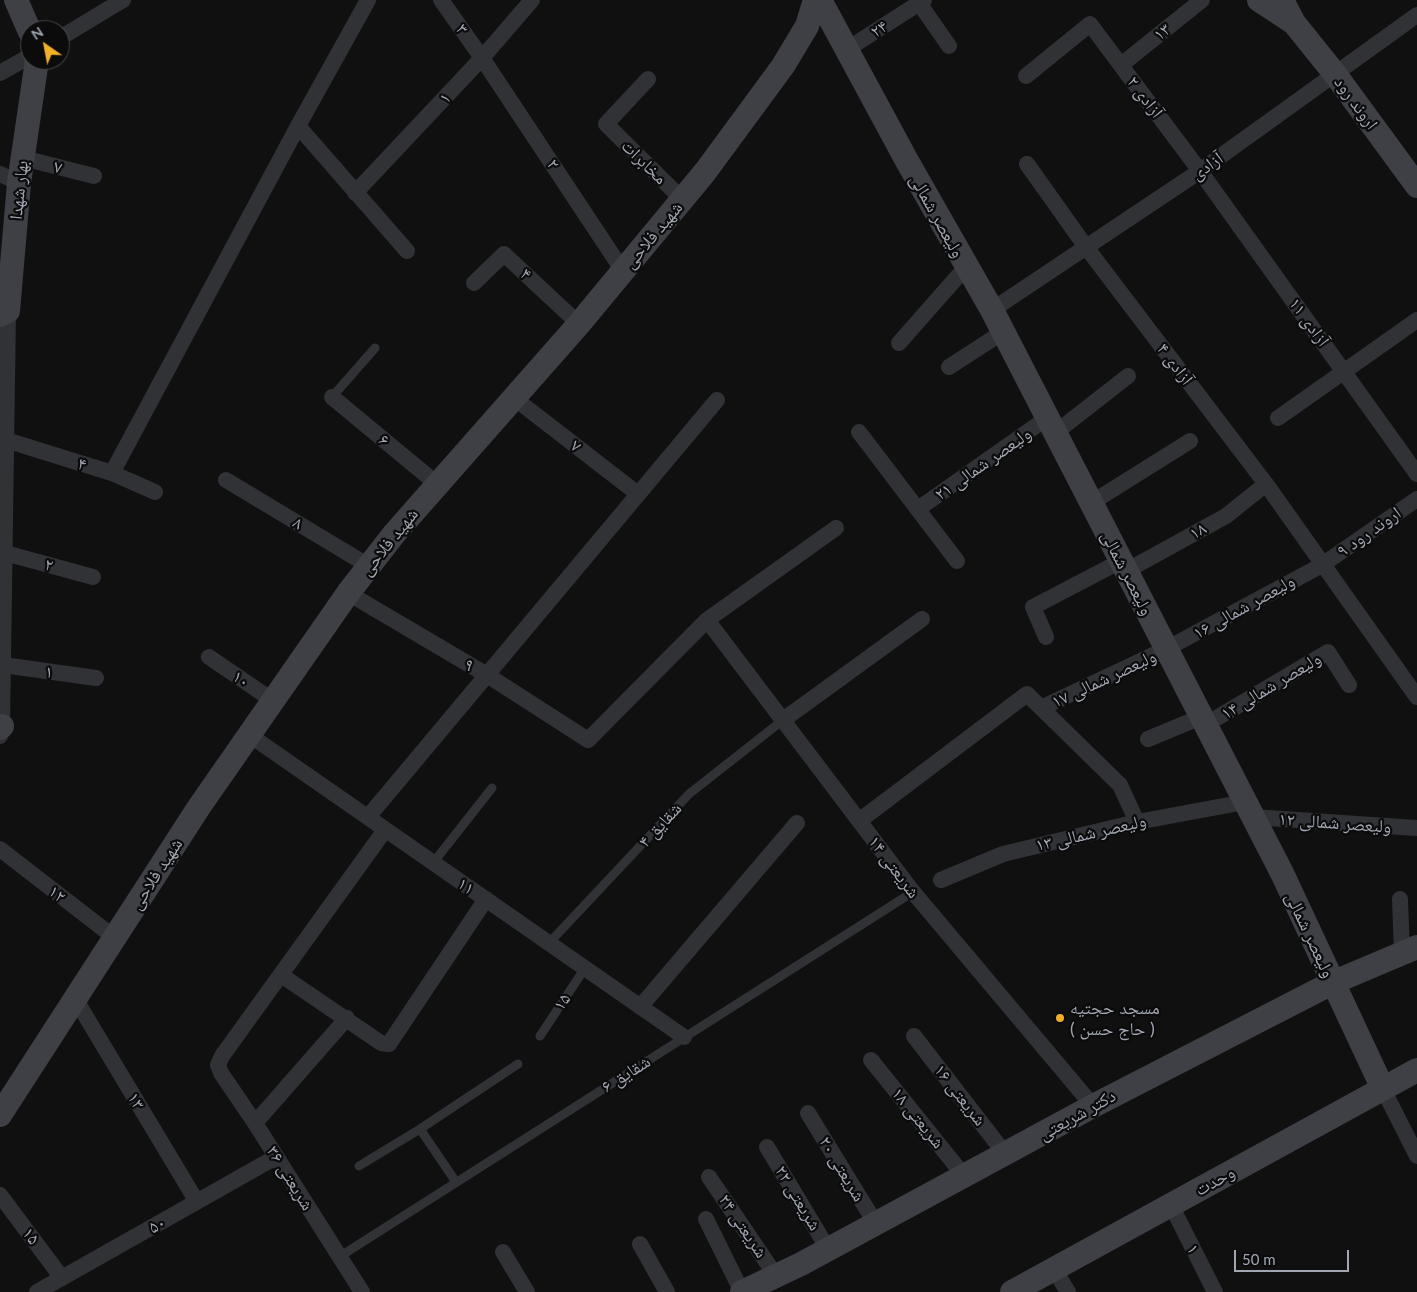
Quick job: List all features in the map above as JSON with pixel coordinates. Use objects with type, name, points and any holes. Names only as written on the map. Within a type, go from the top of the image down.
[{"type":"street","points":[[16,0],[25,20]]},
{"type":"street","points":[[70,32],[123,0]]},
{"type":"street","points":[[112,473],[298,126],[368,0]]},
{"type":"street","name":"۳","points":[[441,0],[482,58]]},
{"type":"street","name":"۱","points":[[355,193],[482,58],[532,0]]},
{"type":"street","name":"شهید فلاحی","points":[[0,1115],[248,734],[348,593],[437,484],[579,324],[683,200],[783,66],[807,26],[815,0]]},
{"type":"street","name":"ولیعصر شمالی","points":[[820,0],[966,268],[992,310],[1282,873],[1332,983],[1417,1156]]},
{"type":"street","name":"۱۳","points":[[1121,65],[1202,0]]},
{"type":"street","name":"اروند رود","points":[[1259,0],[1294,23]]},
{"type":"street","name":"اروند رود","points":[[1282,0],[1294,23],[1335,74],[1417,186]]},
{"type":"street","name":"۲۴","points":[[846,50],[921,2],[949,46]]},
{"type":"street","name":"آزادی","points":[[992,310],[1200,171],[1415,19]]},
{"type":"street","name":"آزادی ۲","points":[[1026,76],[1090,24],[1200,171]]},
{"type":"street","name":"۲","points":[[482,58],[623,271]]},
{"type":"street","points":[[0,73],[20,62]]},
{"type":"street","name":"بهار شهدا","points":[[4,313],[10,178],[22,158],[35,70]]},
{"type":"street","name":"مخابرات","points":[[648,79],[606,124],[683,200]]},
{"type":"street","points":[[298,126],[407,251]]},
{"type":"street","name":"۷","points":[[22,158],[94,176]]},
{"type":"street","name":"آزادی ۴","points":[[1027,164],[1086,247],[1266,484],[1417,697]]},
{"type":"street","name":"آزادی ۱۱","points":[[1200,171],[1417,474]]},
{"type":"street","name":"۴","points":[[474,284],[504,254],[579,324]]},
{"type":"street","points":[[899,343],[966,268]]},
{"type":"street","points":[[1,730],[6,440],[4,313]]},
{"type":"street","points":[[1278,418],[1417,320]]},
{"type":"street","points":[[949,367],[1003,332]]},
{"type":"street","name":"ولیعصر شمالی ۲۱","points":[[918,509],[1128,376]]},
{"type":"street","name":"۶","points":[[332,397],[437,484]]},
{"type":"street","name":"۷","points":[[514,398],[638,494]]},
{"type":"street","points":[[368,817],[717,400]]},
{"type":"street","points":[[859,432],[957,561]]},
{"type":"street","name":"۴","points":[[6,440],[112,473],[155,492]]},
{"type":"street","points":[[1091,502],[1190,442]]},
{"type":"street","name":"۸","points":[[226,480],[370,566]]},
{"type":"street","name":"۱۸","points":[[1046,637],[1033,607],[1226,516],[1266,484]]},
{"type":"street","name":"اروند رود ۹","points":[[1322,565],[1417,499]]},
{"type":"street","points":[[707,620],[836,528]]},
{"type":"street","name":"۲","points":[[5,553],[93,577]]},
{"type":"street","name":"ولیعصر شمالی ۱۶","points":[[1166,649],[1322,565]]},
{"type":"street","name":"۹","points":[[348,593],[487,675],[588,740],[707,620]]},
{"type":"street","points":[[783,720],[922,619]]},
{"type":"street","name":"شریعتی ۱۴","points":[[707,620],[913,892],[1093,1106]]},
{"type":"street","name":"ولیعصر شمالی ۱۷","points":[[1041,708],[1166,649]]},
{"type":"street","name":"ولیعصر شمالی ۱۴","points":[[1203,721],[1328,652],[1349,685]]},
{"type":"street","name":"۱۰","points":[[209,657],[272,700]]},
{"type":"street","name":"۱","points":[[3,665],[96,678]]},
{"type":"street","points":[[859,822],[1027,694],[1120,785],[1137,822]]},
{"type":"street","points":[[1148,739],[1203,721]]},
{"type":"street","name":"۱۱","points":[[248,734],[684,1037]]},
{"type":"street","name":"ولیعصر شمالی ۱۳","points":[[941,880],[1003,854],[1137,822],[1249,810]]},
{"type":"street","name":"ولیعصر شمالی ۱۲","points":[[1249,810],[1417,828]]},
{"type":"street","points":[[640,1006],[797,823]]},
{"type":"street","points":[[385,830],[281,976],[382,1043],[389,1044],[486,899]]},
{"type":"street","name":"۱۲","points":[[0,850],[115,938]]},
{"type":"street","points":[[1400,899],[1410,950]]},
{"type":"street","name":"دکتر شریعتی","points":[[742,1292],[876,1224],[1093,1106],[1332,983],[1410,950]]},
{"type":"street","name":"شریعتی ۳۶","points":[[281,976],[222,1056],[218,1065],[221,1073],[255,1123],[362,1292]]},
{"type":"street","name":"۱۳","points":[[76,1000],[197,1202]]},
{"type":"street","points":[[255,1123],[347,1018]]},
{"type":"street","name":"شریعتی ۱۶","points":[[914,1036],[1006,1155]]},
{"type":"street","name":"شریعتی ۱۸","points":[[871,1060],[965,1177]]},
{"type":"street","name":"وحدت","points":[[1012,1292],[1417,1070]]},
{"type":"street","name":"شریعتی ۲۰","points":[[808,1114],[876,1224]]},
{"type":"street","name":"شریعتی ۲۲","points":[[767,1147],[828,1249]]},
{"type":"street","name":"۵۰","points":[[37,1292],[276,1157]]},
{"type":"street","name":"شریعتی ۲۴","points":[[709,1177],[776,1276]]},
{"type":"street","name":"۱۵","points":[[0,1195],[62,1278]]},
{"type":"street","name":"۱","points":[[1171,1205],[1215,1292]]},
{"type":"street","points":[[706,1219],[742,1292]]},
{"type":"street","points":[[640,1244],[667,1292]]},
{"type":"street","points":[[503,1252],[527,1292]]},
{"type":"street","points":[[1054,1269],[1068,1292]]},
{"type":"lane","points":[[332,397],[375,348]]},
{"type":"lane","name":"شقایق ۴","points":[[549,943],[689,794],[783,720]]},
{"type":"lane","points":[[433,863],[492,788]]},
{"type":"lane","name":"شقایق ۶","points":[[339,1257],[913,892]]},
{"type":"lane","name":"۱۵","points":[[540,1036],[585,968]]},
{"type":"lane","points":[[359,1166],[420,1129],[518,1064]]},
{"type":"lane","points":[[420,1129],[456,1182]]},
{"type":"place","name":"مسجد حجتیه ( حاج حسن )","points":[[1060,1018]]}]
